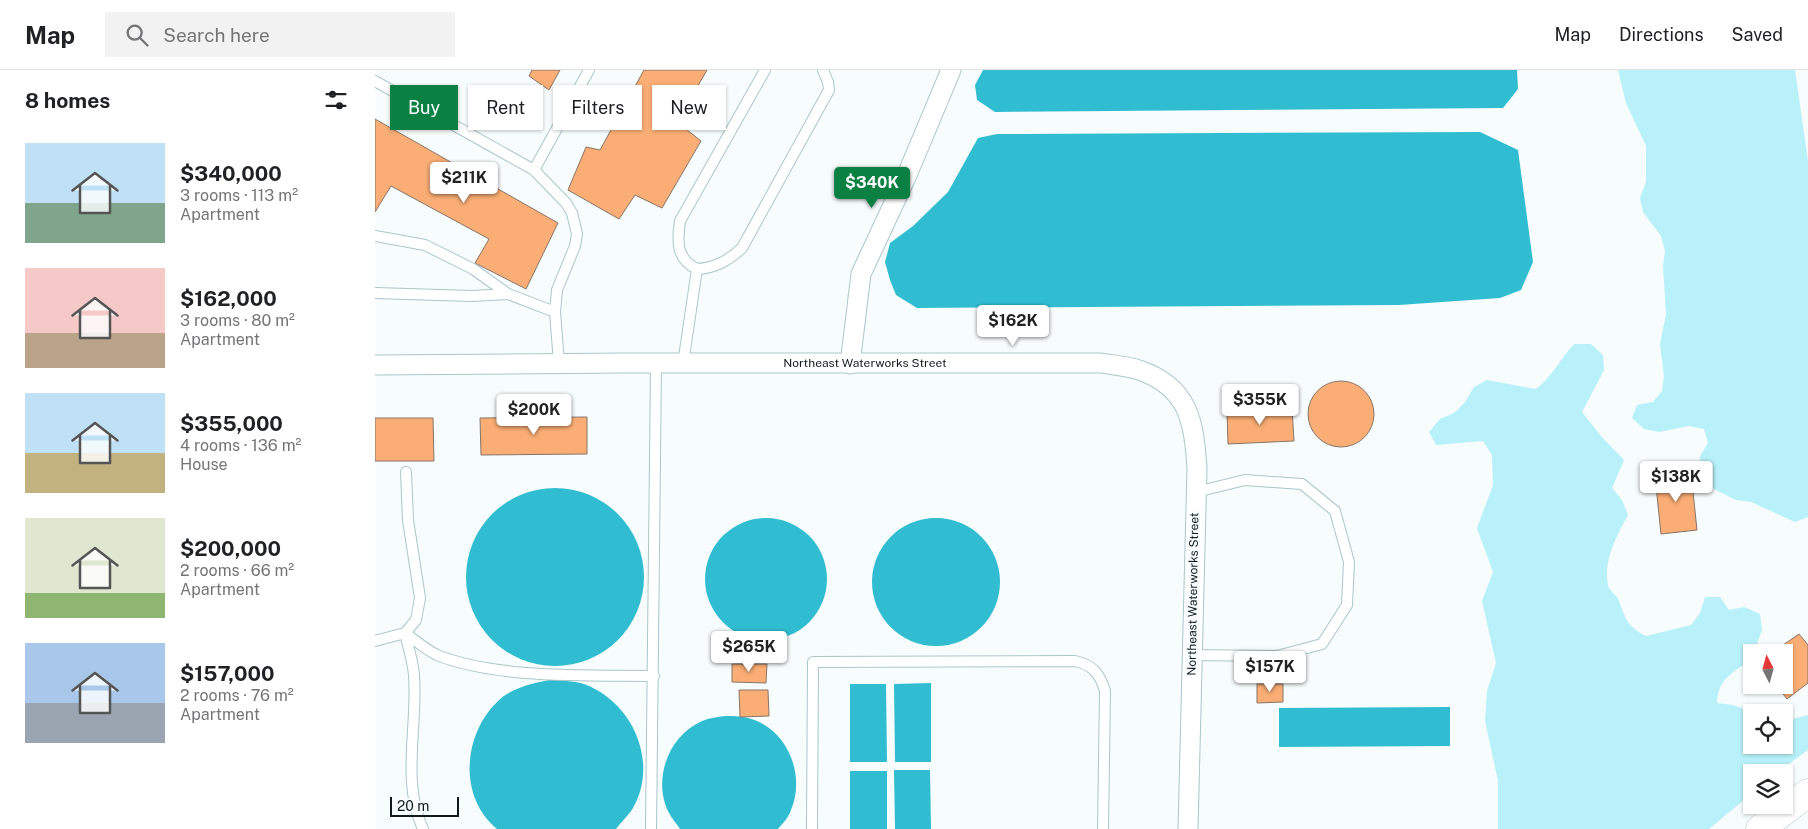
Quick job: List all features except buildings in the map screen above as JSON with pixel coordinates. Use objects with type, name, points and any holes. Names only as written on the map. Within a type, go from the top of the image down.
[{"type":"highway","points":[[1760,829],[1808,793]]},
{"type":"street","points":[[850,364],[861,274],[907,175],[951,70]]},
{"type":"street","name":"Northeast Waterworks Street","points":[[375,366],[559,363],[1101,363],[1138,369],[1168,386],[1179,397],[1191,418],[1195,434],[1196,492],[1188,829]]},
{"type":"lane","points":[[534,170],[589,70]]},
{"type":"lane","points":[[697,270],[683,259],[678,249],[680,221],[765,70]]},
{"type":"lane","points":[[697,270],[715,266],[726,261],[741,248],[829,90],[823,70]]},
{"type":"lane","points":[[375,81],[534,170],[566,202],[576,225],[575,246],[557,290],[555,312],[559,363]]},
{"type":"lane","points":[[375,236],[385,236],[425,246],[473,269],[508,294],[555,312]]},
{"type":"lane","points":[[683,364],[697,270]]},
{"type":"lane","points":[[375,293],[472,296],[508,294]]},
{"type":"lane","points":[[651,829],[656,364]]},
{"type":"lane","points":[[375,641],[405,633],[416,620],[420,598],[408,520],[406,472]]},
{"type":"lane","points":[[1192,655],[1277,656],[1322,644],[1347,605],[1349,562],[1335,511],[1301,484],[1245,480],[1196,492]]},
{"type":"lane","points":[[405,633],[435,654],[478,667],[562,674],[653,676]]},
{"type":"lane","points":[[405,633],[414,675],[412,771],[416,813],[423,829]]},
{"type":"lane","points":[[812,829],[813,662],[1075,661],[1087,664],[1094,669],[1102,680],[1105,691],[1103,829]]},
{"type":"shaded area","points":[[1618,70],[1795,70],[1808,161],[1808,517],[1795,522],[1751,502],[1736,500],[1708,486],[1701,472],[1700,456],[1708,443],[1704,429],[1689,426],[1659,432],[1644,429],[1632,418],[1637,405],[1653,402],[1662,391],[1664,376],[1660,344],[1666,314],[1663,266],[1665,251],[1661,236],[1643,212],[1640,198],[1646,182],[1646,146],[1626,103]]},
{"type":"shaded area","points":[[1574,344],[1591,344],[1603,355],[1604,370],[1582,412],[1601,436],[1624,460],[1612,488],[1622,500],[1628,515],[1612,548],[1607,567],[1607,576],[1609,587],[1618,599],[1628,622],[1646,636],[1691,625],[1700,613],[1705,597],[1720,597],[1729,610],[1744,607],[1760,614],[1762,630],[1757,644],[1743,644],[1743,665],[1723,682],[1717,703],[1743,708],[1743,754],[1793,754],[1793,719],[1808,715],[1808,750],[1789,764],[1743,764],[1743,801],[1709,829],[1498,829],[1498,781],[1485,721],[1487,691],[1496,663],[1482,601],[1493,572],[1477,528],[1493,485],[1492,455],[1483,441],[1436,445],[1429,432],[1440,419],[1454,413],[1465,402],[1474,387],[1487,380],[1536,389],[1547,379]]},
{"type":"water","points":[[983,70],[1517,70],[1518,89],[1503,108],[995,112],[977,100],[975,85]]},
{"type":"water","points":[[1480,132],[1518,150],[1533,262],[1521,290],[1500,298],[1399,305],[917,308],[896,295],[885,262],[890,243],[913,226],[948,192],[978,138],[997,134]]},
{"type":"water","points":[[546,488],[564,488],[589,495],[604,503],[618,514],[629,528],[637,543],[644,568],[644,586],[637,611],[629,626],[618,640],[604,651],[581,662],[564,666],[546,666],[529,662],[513,655],[499,646],[486,633],[470,603],[466,586],[466,568],[470,551],[477,535],[486,521],[499,508],[529,492]]},
{"type":"water","points":[[766,518],[778,519],[789,523],[800,528],[809,536],[817,545],[822,556],[826,567],[826,591],[822,602],[817,613],[809,622],[800,630],[789,635],[778,639],[766,640],[754,639],[743,635],[732,630],[723,622],[715,613],[710,602],[706,591],[705,579],[706,567],[710,556],[715,545],[723,536],[732,528],[743,523],[754,519]]},
{"type":"water","points":[[936,518],[960,523],[981,537],[995,558],[1000,582],[995,606],[981,627],[960,641],[936,646],[912,641],[891,627],[877,606],[872,582],[877,558],[891,537],[912,523]]},
{"type":"water","points":[[554,679],[584,684],[601,693],[616,704],[628,719],[637,736],[642,753],[643,772],[640,790],[633,808],[616,829],[497,829],[484,816],[476,800],[471,783],[472,748],[477,731],[486,716],[497,702],[509,693],[524,686]]},
{"type":"water","points":[[931,683],[931,762],[895,762],[894,684]]},
{"type":"water","points":[[850,684],[886,684],[887,762],[850,762]]},
{"type":"water","points":[[1450,707],[1450,746],[1279,747],[1279,708]]},
{"type":"water","points":[[725,716],[745,717],[762,723],[783,742],[790,754],[796,782],[795,796],[789,815],[778,829],[680,829],[669,813],[662,787],[666,760],[672,748],[690,728],[702,721]]},
{"type":"water","points":[[894,770],[930,770],[931,829],[895,829]]},
{"type":"water","points":[[850,771],[887,771],[887,829],[850,829]]}]
